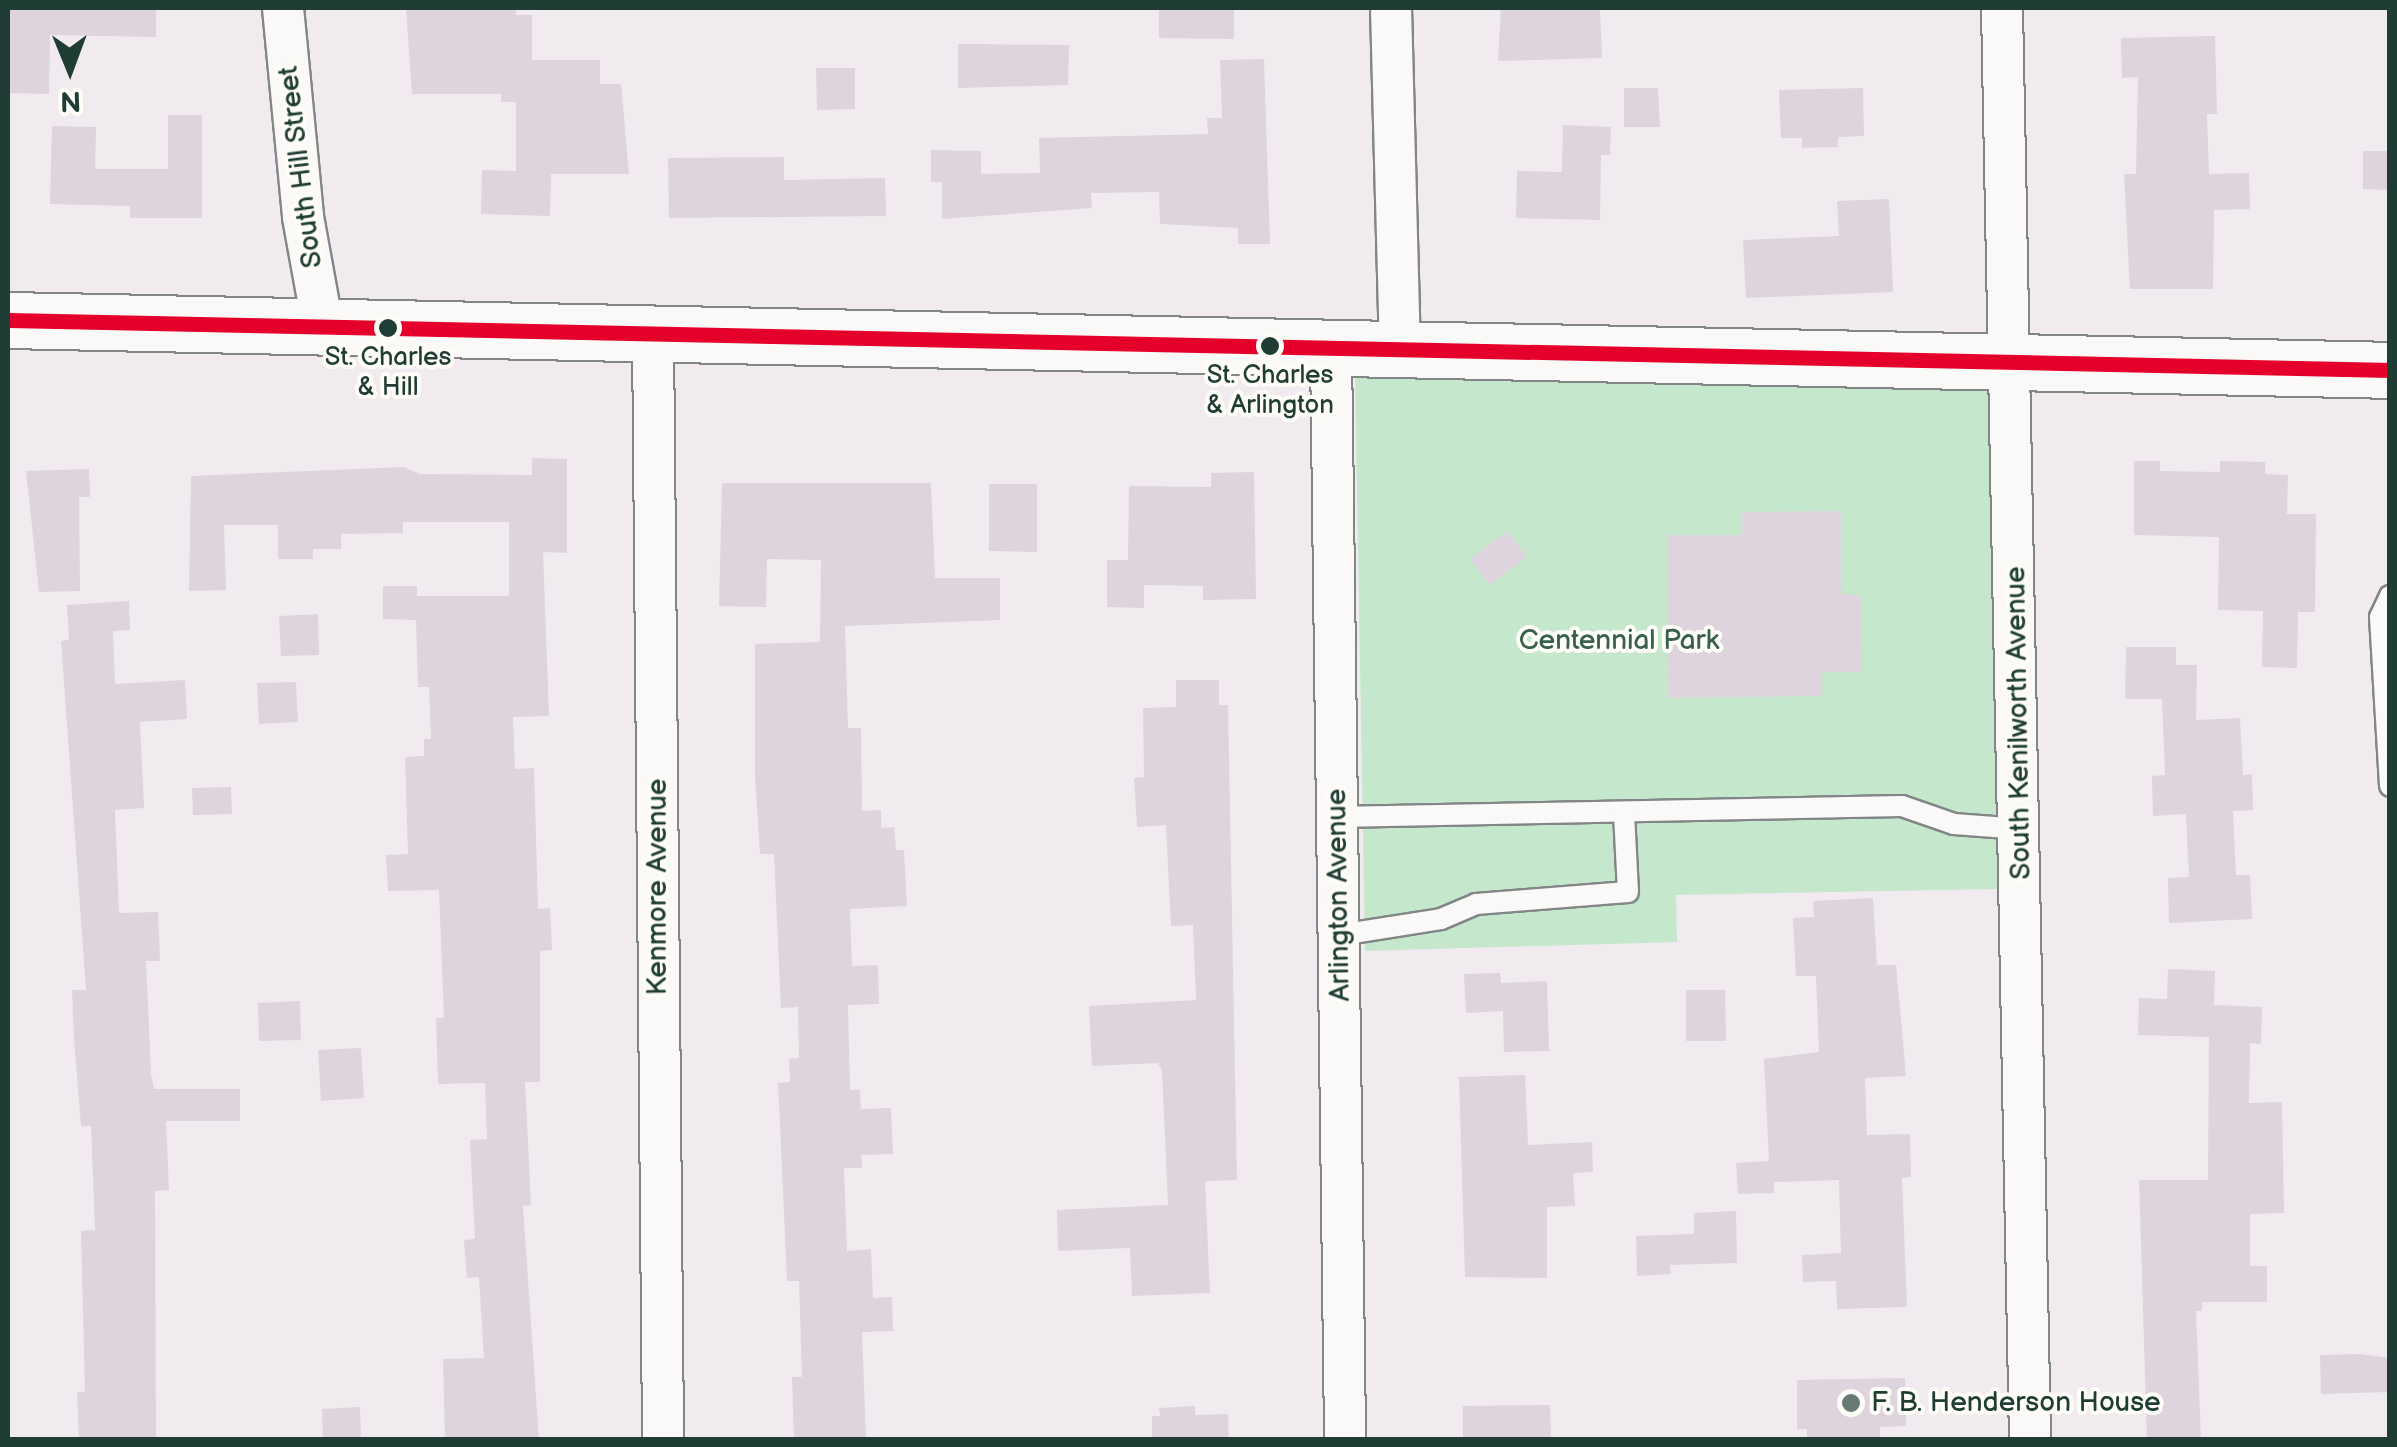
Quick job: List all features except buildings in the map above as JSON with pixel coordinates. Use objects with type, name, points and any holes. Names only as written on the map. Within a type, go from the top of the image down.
[{"type":"main road","points":[[8,320],[2012,366],[2390,370]]},
{"type":"street","name":"South Hill Street","points":[[283,8],[304,217],[323,327]]},
{"type":"street","points":[[1391,8],[1400,352]]},
{"type":"street","name":"South Kenilworth Avenue","points":[[2002,8],[2030,1440]]},
{"type":"street","name":"Kenmore Avenue","points":[[654,334],[663,1440]]},
{"type":"street","name":"Arlington Avenue","points":[[1331,350],[1345,1440]]},
{"type":"lane","points":[[2390,596],[2380,617],[2390,786]]},
{"type":"lane","points":[[1337,818],[1902,806],[1954,824],[2020,829]]},
{"type":"lane","points":[[1340,936],[1442,919],[1476,904],[1628,892],[1624,812]]},
{"type":"green space","name":"Centennial Park","points":[[1355,376],[1993,386],[2000,889],[1676,895],[1677,942],[1365,951]]},
{"type":"transit line","points":[[8,320],[2390,370]]},
{"type":"place","name":"St. Charles & Hill","points":[[388,328]]},
{"type":"place","name":"St. Charles & Arlington","points":[[1270,346]]},
{"type":"place","name":"F. B. Henderson House","points":[[1851,1403]]}]
